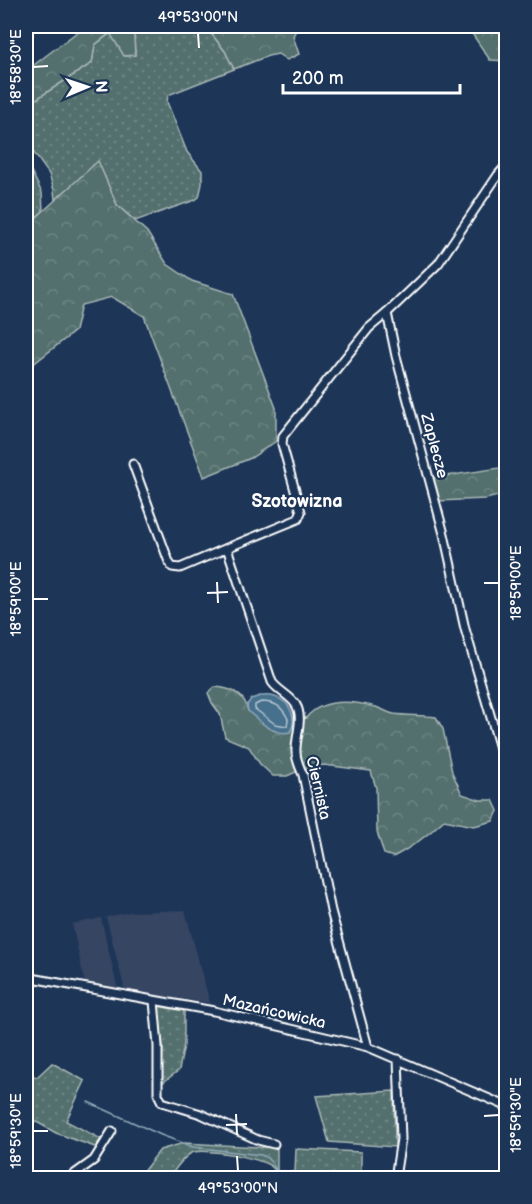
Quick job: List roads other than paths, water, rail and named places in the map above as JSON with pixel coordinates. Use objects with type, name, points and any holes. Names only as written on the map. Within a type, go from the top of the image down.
[{"type":"street","points":[[133,464],[172,567],[180,567],[298,519],[301,512],[282,444],[283,436],[369,328],[438,264],[507,166]]},
{"type":"street","name":"Zaplecze","points":[[387,313],[396,356],[444,534],[465,628],[507,769]]},
{"type":"street","name":"Ciernista","points":[[227,548],[272,682],[296,704],[300,715],[296,755],[303,775],[331,911],[368,1047]]},
{"type":"street","name":"Mazańcowicka","points":[[26,977],[214,1011],[368,1047],[507,1106]]},
{"type":"street","points":[[154,1001],[158,1046],[158,1094],[162,1102],[201,1114],[234,1130],[274,1144]]},
{"type":"street","points":[[395,1179],[400,1139],[398,1059]]},
{"type":"street","points":[[69,1179],[94,1160],[112,1131]]},
{"type":"water","points":[[260,696],[275,697],[285,702],[293,716],[290,732],[273,730],[248,711],[247,705],[251,699]]},
{"type":"waterway","points":[[88,1102],[193,1147],[261,1155],[268,1159],[282,1175],[292,1177],[318,1174],[332,1178]]},
{"type":"district","name":"Szotowizna","points":[[297,501]]}]
